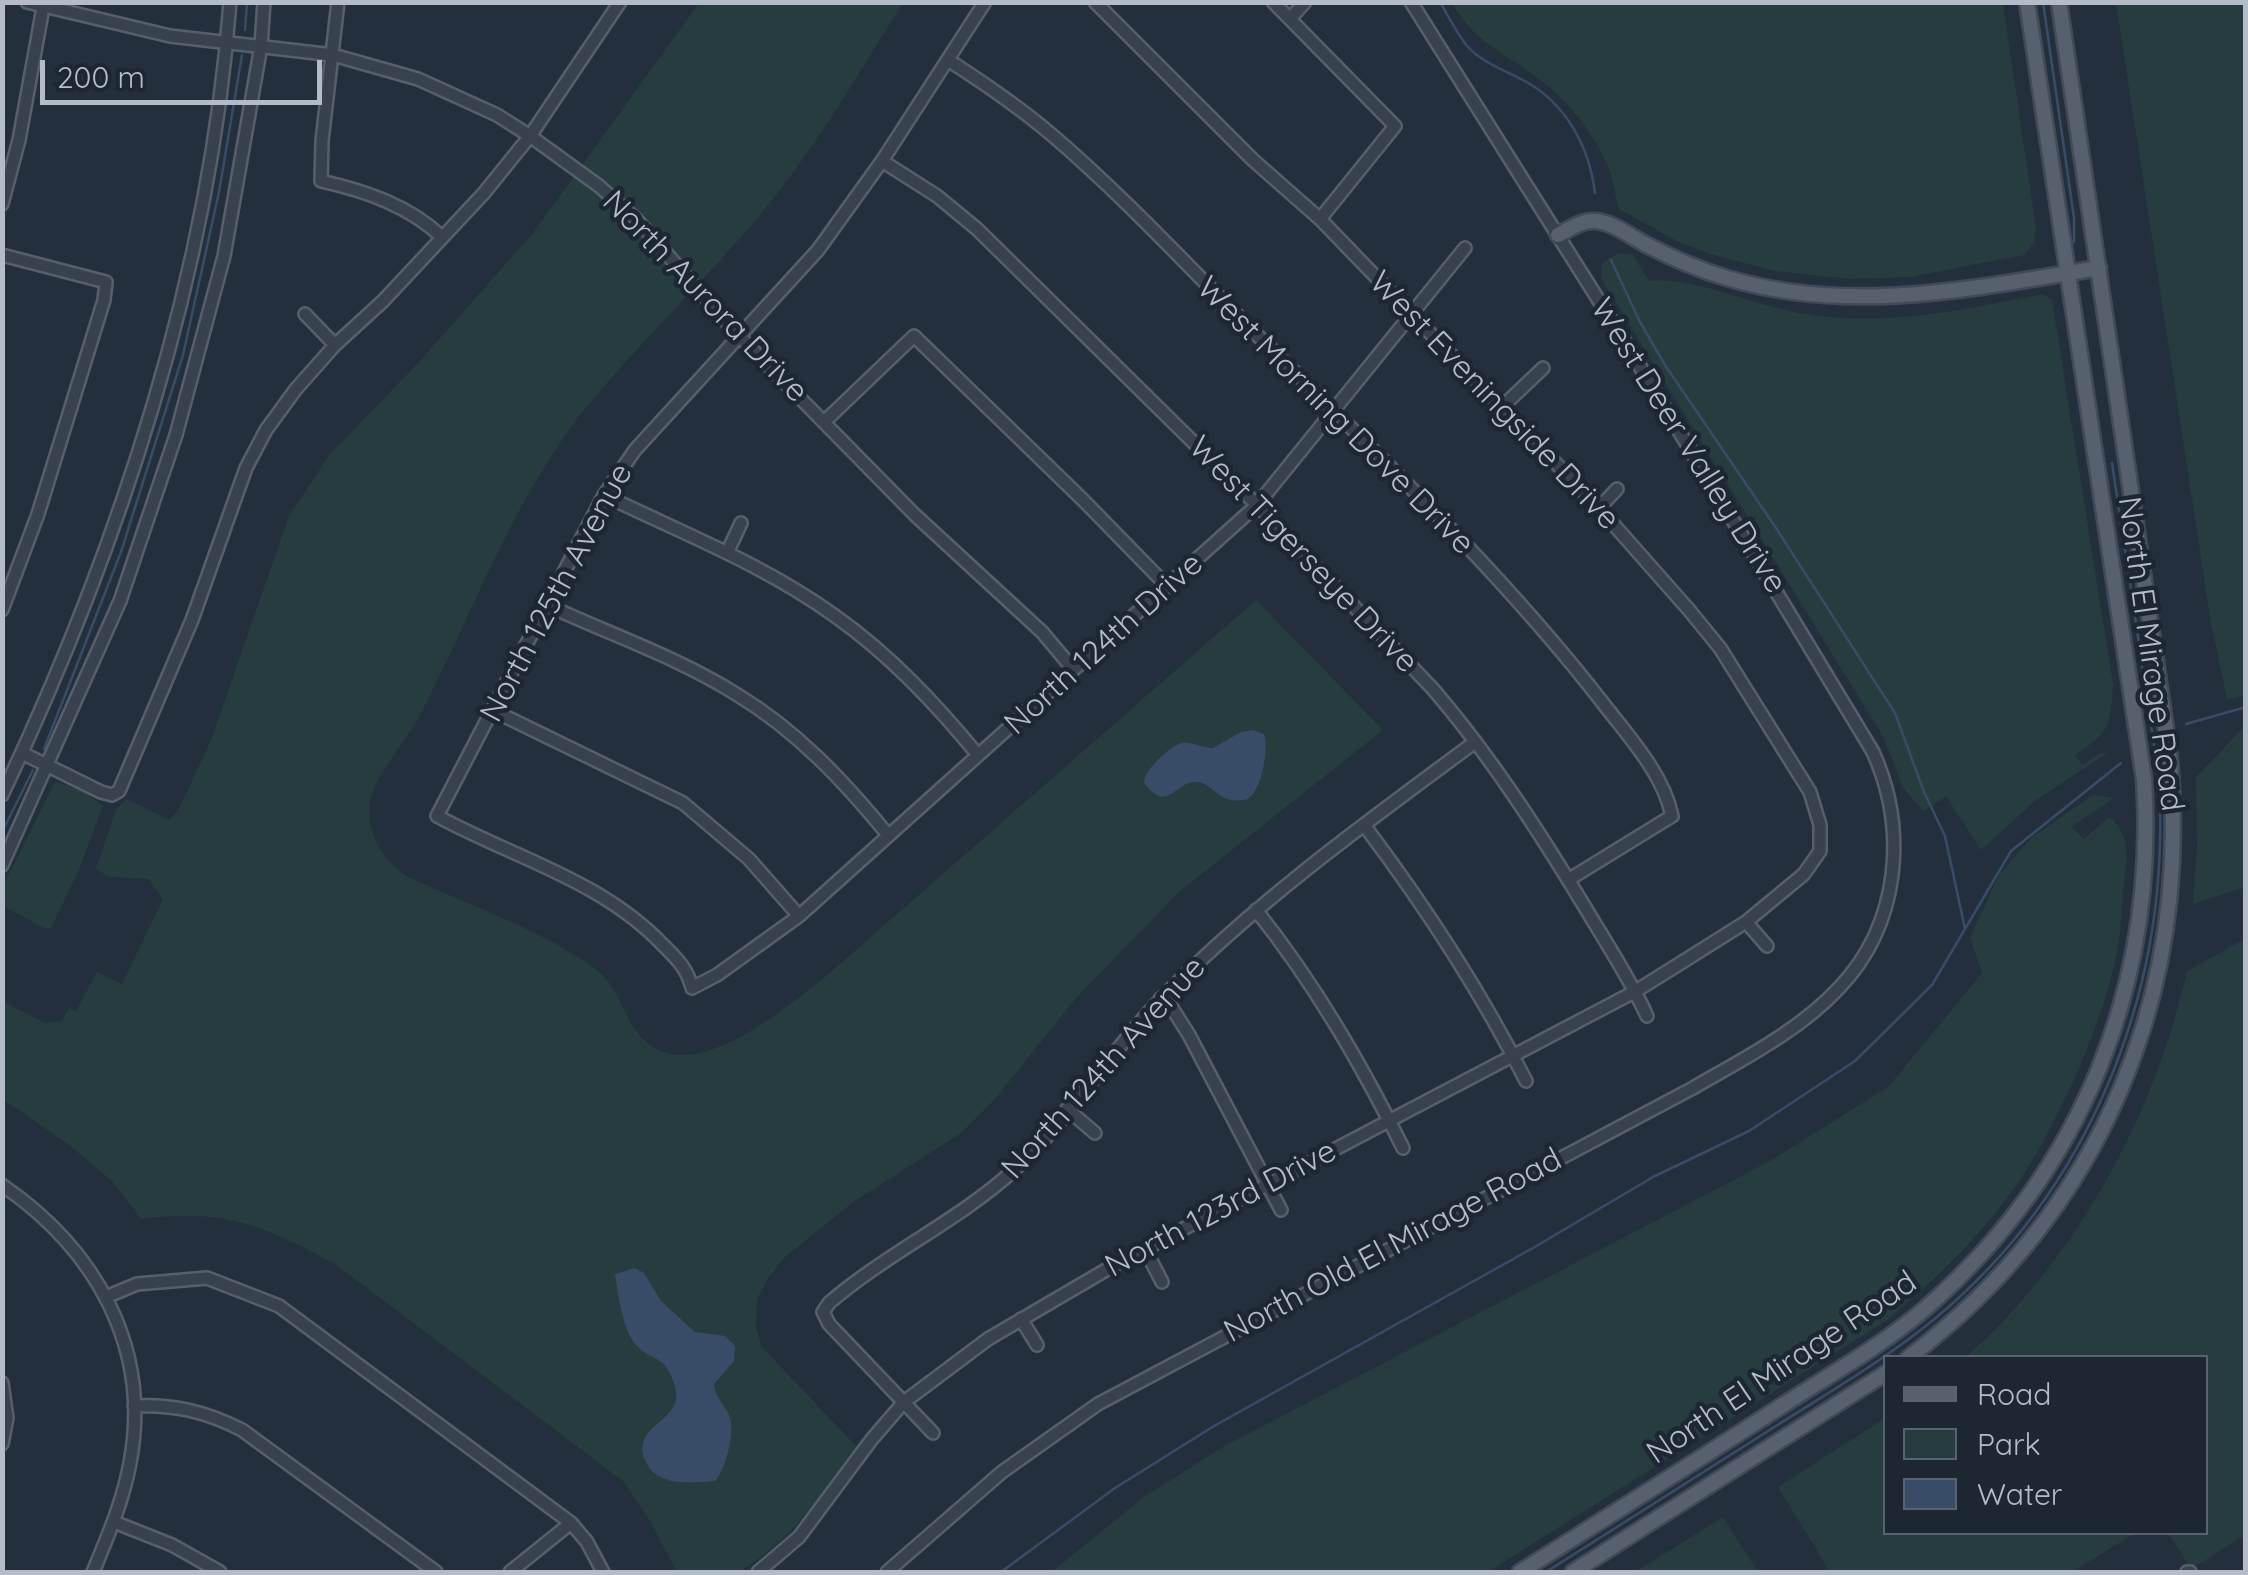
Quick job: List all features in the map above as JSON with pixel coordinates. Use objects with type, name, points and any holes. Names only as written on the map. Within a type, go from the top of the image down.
[{"type":"main road","name":"North El Mirage Road","points":[[1520,1572],[1885,1339],[1952,1283],[2016,1214],[2057,1154],[2081,1111],[2121,1010],[2142,904],[2144,779],[2027,2]]},
{"type":"main road","name":"North El Mirage Road","points":[[1912,1355],[1971,1305],[2031,1240],[2086,1161],[2144,1032],[2164,955],[2174,870],[2170,750],[2059,2]]},
{"type":"main road","points":[[1558,236],[1582,222],[1604,222],[1662,252],[1728,278],[1780,290],[1840,297],[1918,295],[2099,268]]},
{"type":"main road","name":"North El Mirage Road","points":[[1573,1572],[1883,1375]]},
{"type":"street","name":"North Aurora Drive","points":[[27,2],[170,36],[333,54],[418,79],[497,115],[530,136],[599,186],[637,220],[738,336],[915,515],[1042,632],[1074,669]]},
{"type":"street","points":[[2,794],[86,604],[151,408],[202,208],[230,42],[230,2]]},
{"type":"street","points":[[2,865],[120,601],[186,402],[224,256],[264,2]]},
{"type":"street","points":[[338,2],[322,141],[322,181],[355,189],[422,218],[442,237]]},
{"type":"street","points":[[22,754],[100,792],[112,795],[119,791],[192,620],[246,468],[276,416],[336,345],[383,301],[530,136],[620,2]]},
{"type":"street","name":"North 125th Avenue","points":[[692,988],[688,970],[644,925],[612,900],[437,816],[604,495],[635,450],[818,250],[882,161],[986,2]]},
{"type":"street","name":"West Eveningside Drive","points":[[1094,2],[1253,160],[1320,220],[1599,508],[1689,610],[1742,682],[1810,792],[1820,825],[1820,851]]},
{"type":"street","points":[[1273,2],[1395,126],[1320,220]]},
{"type":"street","points":[[1290,19],[1305,2]]},
{"type":"street","name":"West Deer Valley Drive","points":[[1412,2],[1873,752],[1886,783],[1894,835],[1894,864],[1884,912]]},
{"type":"street","points":[[2,204],[19,140],[44,5]]},
{"type":"street","name":"West Morning Dove Drive","points":[[948,60],[1002,95],[1054,137],[1334,412],[1544,630],[1626,732],[1668,795],[1672,816],[1568,880]]},
{"type":"street","name":"West Tigerseye Drive","points":[[882,161],[937,196],[977,229],[1257,505],[1432,688],[1475,742],[1568,880],[1648,1016]]},
{"type":"street","name":"North 124th Drive","points":[[692,988],[717,975],[799,916],[1257,505],[1465,248]]},
{"type":"street","points":[[2,256],[106,282],[104,300],[38,514],[2,610]]},
{"type":"street","points":[[305,314],[336,345]]},
{"type":"street","points":[[824,422],[914,336],[1168,587]]},
{"type":"street","points":[[1502,408],[1544,368]]},
{"type":"street","points":[[1599,508],[1617,489]]},
{"type":"street","points":[[604,495],[774,577],[835,616],[886,656],[932,700],[978,755]]},
{"type":"street","points":[[727,553],[741,523]]},
{"type":"street","points":[[547,605],[668,658],[736,694],[793,734],[843,782],[888,835]]},
{"type":"street","points":[[494,710],[682,803],[750,859],[799,916]]},
{"type":"street","name":"North 124th Avenue","points":[[904,1402],[829,1324],[823,1312],[863,1275],[997,1186],[1019,1166],[1160,1000],[1256,910],[1475,742]]},
{"type":"street","points":[[1364,825],[1428,912],[1482,998],[1526,1081]]},
{"type":"street","name":"North 123rd Drive","points":[[758,1572],[799,1537],[872,1438],[904,1402],[937,1374],[1021,1319],[1146,1250],[1636,991],[1746,922],[1804,874],[1820,851]]},
{"type":"street","points":[[1256,910],[1328,1011],[1403,1148]]},
{"type":"street","name":"North Old El Mirage Road","points":[[887,1572],[1002,1472],[1098,1404],[1693,1088],[1783,1033],[1828,999],[1847,979],[1865,953],[1884,912]]},
{"type":"street","points":[[1746,922],[1768,946]]},
{"type":"street","points":[[1160,1000],[1172,1008],[1281,1210]]},
{"type":"street","points":[[1067,1109],[1094,1133]]},
{"type":"street","points":[[2,1185],[70,1241],[106,1297],[126,1350],[134,1406],[130,1465],[114,1522],[93,1572]]},
{"type":"street","points":[[1146,1250],[1162,1282]]},
{"type":"street","points":[[106,1297],[137,1284],[169,1278],[207,1278],[279,1306],[571,1523],[587,1542],[603,1572]]},
{"type":"street","points":[[1021,1319],[1037,1345]]},
{"type":"street","points":[[2,1383],[7,1418],[2,1444]]},
{"type":"street","points":[[904,1402],[932,1432]]},
{"type":"street","points":[[134,1406],[165,1405],[212,1414],[242,1430],[436,1572]]},
{"type":"street","points":[[114,1522],[172,1545],[220,1572]]},
{"type":"street","points":[[510,1572],[571,1523]]},
{"type":"green space","points":[[699,3],[903,3],[783,186],[581,414],[534,485],[420,715],[373,791],[370,823],[377,844],[390,863],[408,877],[533,932],[580,958],[606,979],[645,1041],[665,1053],[688,1055],[738,1038],[825,977],[1256,600],[1383,730],[1179,892],[1076,998],[995,1099],[961,1133],[852,1203],[785,1257],[769,1277],[757,1299],[756,1328],[762,1347],[856,1446],[786,1536],[739,1572],[677,1572],[624,1482],[338,1266],[244,1223],[197,1216],[141,1219],[112,1181],[3,1099],[2,994],[6,1003],[45,1023],[62,1021],[69,1008],[76,1011],[97,972],[122,984],[163,899],[148,879],[109,877],[96,869],[116,809],[127,799],[169,820],[179,809],[211,740],[289,516],[330,454],[419,362],[533,233]]},
{"type":"green space","points":[[1452,3],[2003,3],[2036,229],[2034,243],[2024,255],[1910,277],[1851,279],[1775,271],[1677,241],[1619,209],[1605,161],[1573,111],[1543,82],[1474,32]]},
{"type":"green space","points":[[2116,3],[2245,3],[2246,695],[2227,699],[2211,623]]},
{"type":"green space","points":[[1618,253],[1632,254],[1649,281],[1685,283],[1781,309],[1830,317],[1922,315],[2043,294],[2052,300],[2113,684],[2106,727],[2075,755],[2082,765],[2100,753],[2107,753],[2035,801],[1981,850],[1946,796],[1923,811],[1903,788],[1884,738],[1602,280],[1602,264]]},
{"type":"green space","points":[[2245,726],[2245,887],[2193,904],[2196,777]]},
{"type":"green space","points":[[58,782],[83,791],[103,806],[78,872],[51,928],[46,929],[3,906],[3,886]]},
{"type":"green space","points":[[2093,795],[2114,798],[2071,827],[2084,839],[2109,817],[2122,833],[2126,863],[2112,977],[2089,1044],[2040,1148],[2004,1202],[1948,1264],[1887,1320],[1488,1572],[1052,1572],[1141,1499],[1221,1448],[1770,1161],[1888,1087],[1982,973],[1970,938],[1999,875],[2031,838]]},
{"type":"green space","points":[[2245,939],[2245,1535],[2196,1566],[2188,1564],[2169,1535],[2208,1535],[2208,1355],[1968,1355],[2042,1276],[2106,1181],[2154,1078],[2187,971]]},
{"type":"green space","points":[[1883,1419],[1883,1535],[2132,1535],[2072,1572],[1830,1572],[1778,1487]]},
{"type":"green space","points":[[1723,1517],[1758,1572],[1635,1572]]},
{"type":"water","points":[[1252,730],[1264,734],[1266,749],[1261,778],[1248,799],[1229,800],[1195,782],[1165,797],[1152,792],[1144,783],[1158,760],[1181,743],[1213,748]]},
{"type":"water","points":[[635,1268],[644,1273],[661,1301],[695,1332],[725,1336],[735,1346],[734,1361],[714,1384],[731,1422],[726,1459],[715,1481],[667,1480],[651,1470],[644,1457],[644,1440],[672,1409],[676,1394],[666,1367],[638,1347],[625,1323],[615,1274]]},
{"type":"waterway","points":[[245,30],[247,2]]},
{"type":"waterway","points":[[1440,2],[1474,53],[1538,90],[1563,113],[1581,143],[1595,193]]},
{"type":"waterway","points":[[2043,2],[2074,218],[2074,242]]},
{"type":"waterway","points":[[44,749],[121,552],[183,355],[219,192],[242,55]]},
{"type":"waterway","points":[[1611,260],[1665,365],[1895,713],[1945,836],[1965,929]]},
{"type":"waterway","points":[[1886,1355],[1938,1316],[1991,1266],[2036,1211],[2075,1151],[2107,1087],[2131,1020],[2148,950],[2158,879],[2160,807],[2112,463]]},
{"type":"waterway","points":[[2186,724],[2246,707]]},
{"type":"waterway","points":[[1001,1572],[1115,1488],[1214,1426],[1653,1177],[1749,1131],[1855,1061],[1932,985],[2011,851],[2121,763]]},
{"type":"waterway","points":[[2,832],[33,770]]},
{"type":"waterway","points":[[1546,1572],[1883,1357]]}]
